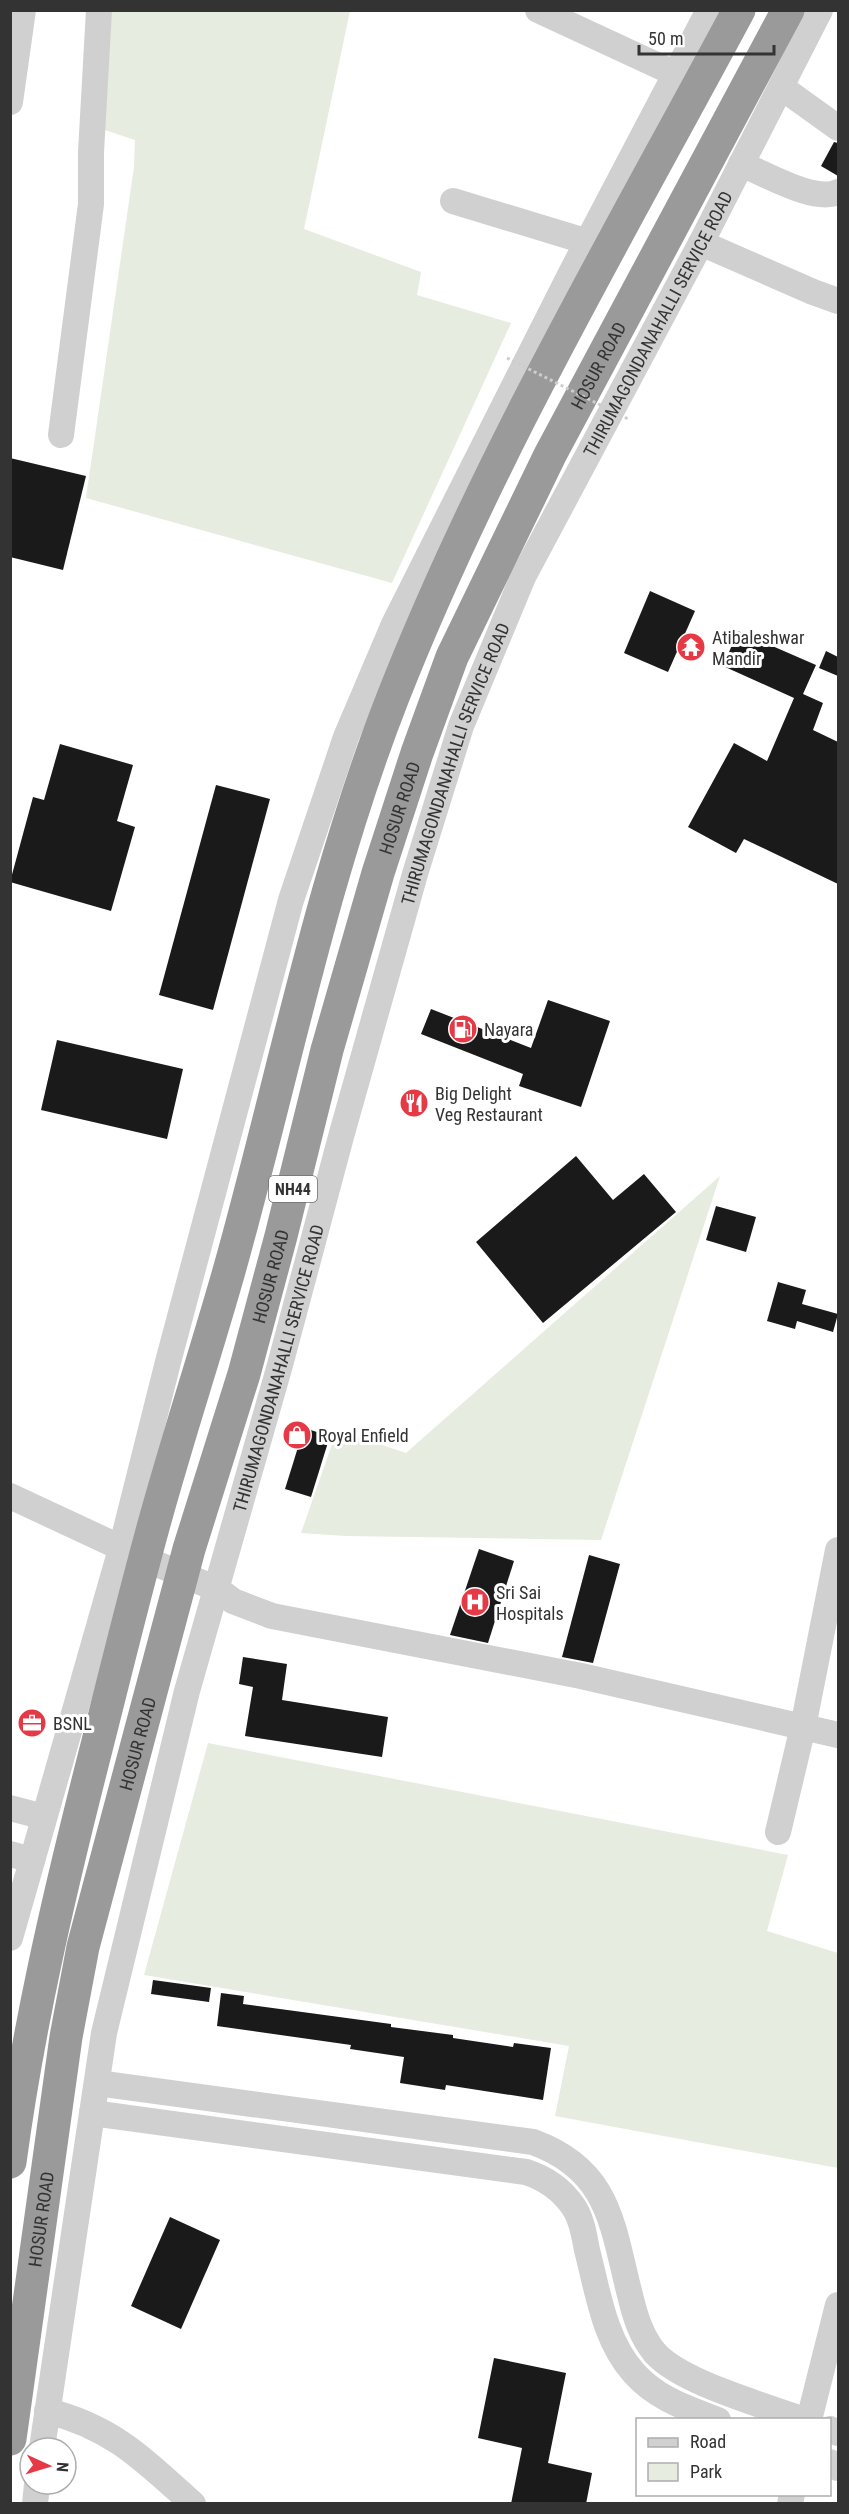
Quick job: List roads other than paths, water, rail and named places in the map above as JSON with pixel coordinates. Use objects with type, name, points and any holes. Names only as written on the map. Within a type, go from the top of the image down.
[{"type":"highway","name":"HOSUR ROAD","points":[[10,2162],[21,2079],[53,1918],[133,1554],[230,1268],[303,980],[357,798],[393,698],[431,607],[492,475],[593,279],[739,10]]},
{"type":"highway","name":"HOSUR ROAD","points":[[10,2439],[66,2037],[92,1913],[182,1574],[244,1374],[327,1050],[378,873],[417,753],[452,657],[550,455],[788,10]]},
{"type":"street","points":[[10,102],[23,10]]},
{"type":"street","points":[[61,435],[91,204],[91,152],[99,10]]},
{"type":"street","points":[[538,10],[676,74]]},
{"type":"street","points":[[10,1938],[21,1857],[44,1817],[133,1554],[168,1362],[291,900],[346,737],[394,624],[709,10]]},
{"type":"street","name":"THIRUMAGONDANAHALLI SERVICE ROAD","points":[[44,2436],[104,2033],[184,1702],[280,1365],[405,908],[461,726],[523,577],[701,243],[820,10]]},
{"type":"street","points":[[781,87],[838,128]]},
{"type":"street","points":[[741,164],[815,195],[831,196],[838,192]]},
{"type":"street","points":[[453,201],[588,242]]},
{"type":"street","points":[[701,243],[838,301]]},
{"type":"street","points":[[10,1496],[133,1554],[182,1574],[219,1578],[233,1601],[273,1616],[581,1676],[838,1735]]},
{"type":"street","points":[[778,1832],[838,1550]]},
{"type":"street","points":[[10,1808],[44,1817]]},
{"type":"street","points":[[97,2084],[533,2142],[549,2148],[578,2167],[599,2192],[607,2206],[635,2316],[647,2342],[656,2353],[666,2363],[689,2377],[808,2416],[838,2305]]},
{"type":"street","points":[[92,2113],[526,2172],[537,2176],[558,2189],[579,2217],[607,2325],[623,2359],[647,2386],[661,2396],[713,2418]]},
{"type":"street","points":[[47,2411],[88,2424],[118,2440],[194,2504]]},
{"type":"place","name":"Atibaleshwar Mandir","points":[[691,647]]},
{"type":"place","name":"Nayara","points":[[463,1029]]},
{"type":"place","name":"Big Delight Veg Restaurant","points":[[414,1103]]},
{"type":"place","name":"Royal Enfield","points":[[297,1435]]},
{"type":"place","name":"Sri Sai Hospitals","points":[[475,1602]]},
{"type":"place","name":"BSNL","points":[[32,1723]]}]
